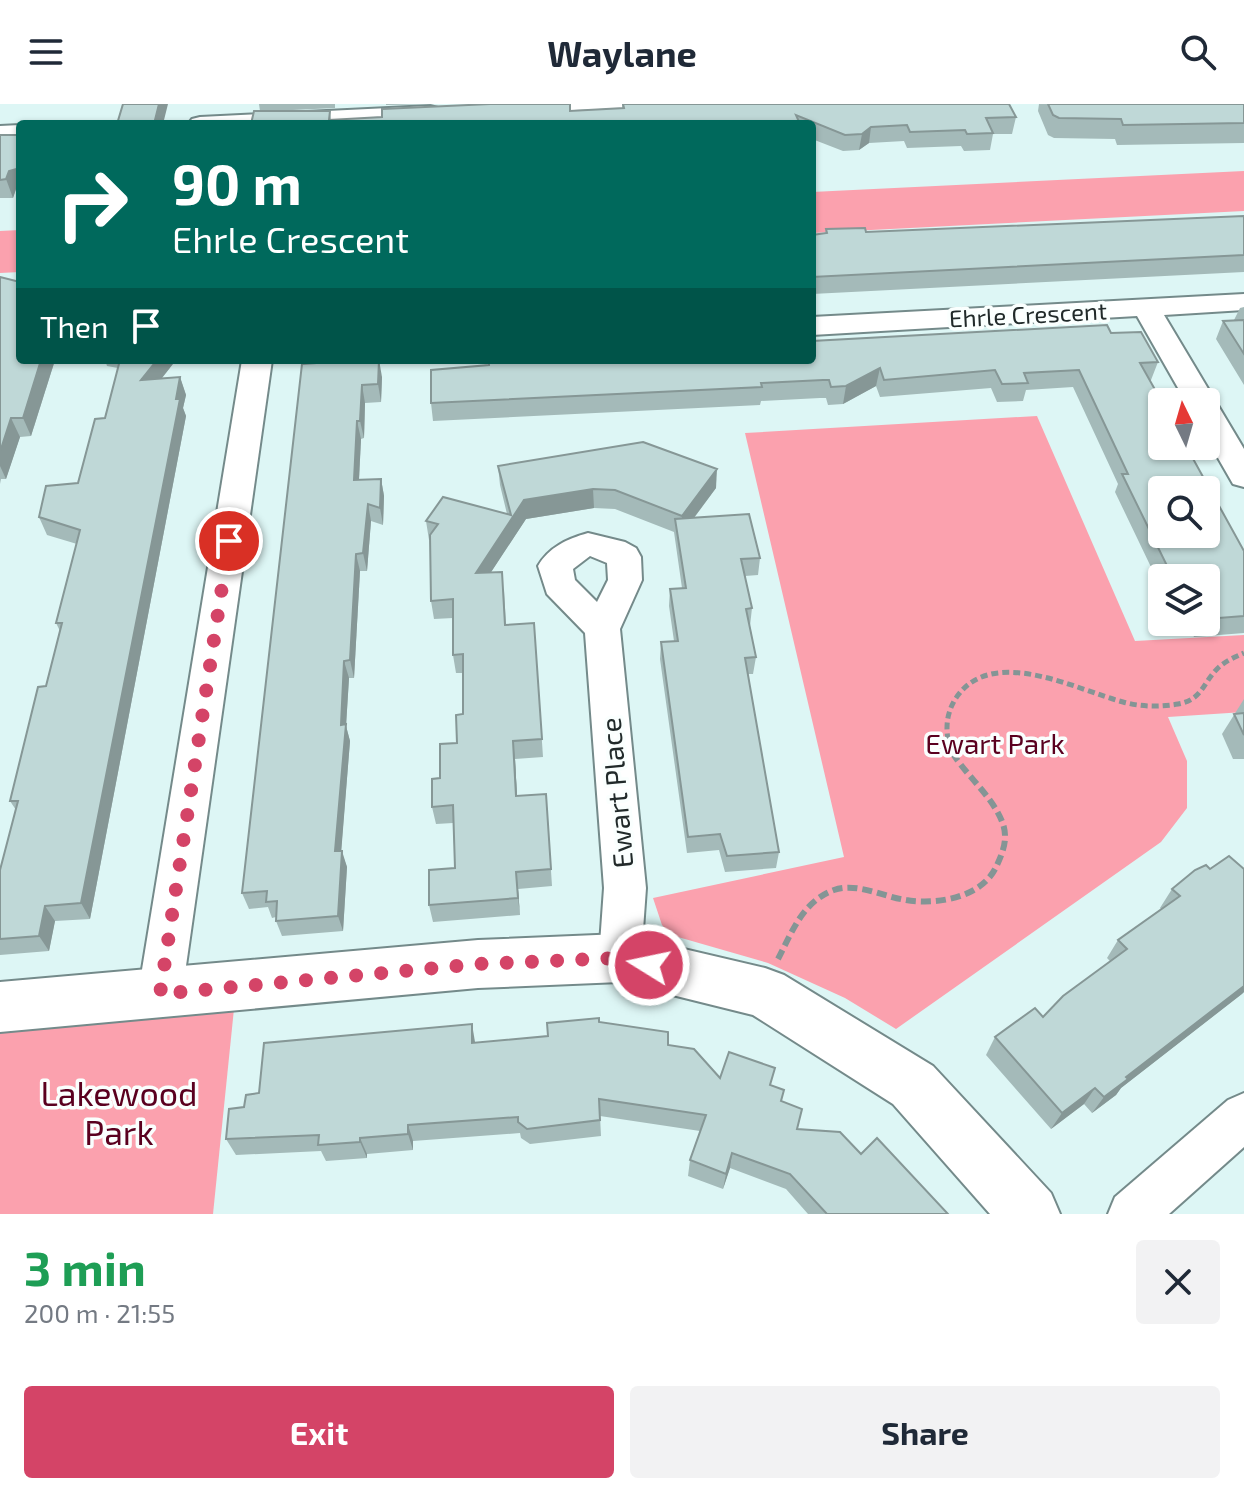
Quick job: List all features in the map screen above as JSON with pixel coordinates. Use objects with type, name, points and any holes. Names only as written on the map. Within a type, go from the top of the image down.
[{"type":"street","points":[[500,110],[626,104]]},
{"type":"street","points":[[281,120],[453,112]]},
{"type":"street","name":"Ehrle Crescent","points":[[816,326],[1244,302]]},
{"type":"street","points":[[1146,308],[1193,388]]},
{"type":"street","points":[[160,994],[256,364]]},
{"type":"street","points":[[1220,435],[1244,476]]},
{"type":"street","name":"Ewart Place","points":[[602,629],[625,888],[620,958]]},
{"type":"street","points":[[0,1007],[478,964],[620,958],[765,993],[913,1085],[1030,1214]]},
{"type":"street","points":[[1132,1214],[1244,1116]]},
{"type":"path","points":[[765,993],[793,925],[803,909],[818,895],[854,887],[901,900],[935,903],[972,891],[995,871],[1003,856],[1005,828],[991,802],[953,758],[947,742],[949,712],[959,693],[974,681],[1010,670],[1027,671],[1118,703],[1181,704],[1196,698],[1207,688],[1215,669],[1244,653]]},
{"type":"green space","points":[[1244,171],[1244,211],[816,233],[816,192]]},
{"type":"green space","points":[[16,230],[16,272],[0,273],[0,231]]},
{"type":"green space","name":"Ewart Park","points":[[1037,416],[1135,641],[1244,635],[1244,712],[1168,717],[1187,761],[1187,808],[1161,842],[896,1029],[845,998],[768,963],[671,935],[662,925],[653,898],[844,857],[745,433]]},
{"type":"green space","name":"Lakewood Park","points":[[235,999],[213,1214],[0,1214],[0,1020]]},
{"type":"building","points":[[123,104],[159,104],[155,120],[118,120]]},
{"type":"building","points":[[490,104],[570,104],[570,111],[624,108],[623,104],[1009,104],[1016,117],[986,118],[993,133],[967,134],[965,130],[910,132],[907,125],[871,127],[862,134],[845,135],[816,123],[816,120],[796,115],[798,120],[329,120],[382,117],[382,109]]},
{"type":"building","points":[[1048,104],[1244,104],[1244,123],[1123,125],[1121,119],[1059,118],[1053,115]]},
{"type":"building","points":[[254,111],[330,111],[329,120],[252,120]]},
{"type":"building","points":[[0,135],[16,135],[16,169],[9,171],[6,179],[0,180]]},
{"type":"building","points":[[1244,216],[1244,255],[816,277],[816,234],[827,233],[826,229],[865,228],[866,232]]},
{"type":"building","points":[[0,277],[16,281],[16,364],[40,364],[23,418],[11,418],[0,452]]},
{"type":"building","points":[[1244,320],[1244,354],[1223,321]]},
{"type":"building","points":[[1107,325],[1111,333],[1141,332],[1158,362],[1140,363],[1154,388],[1148,388],[1148,460],[1194,460],[1203,476],[1148,476],[1148,527],[1122,474],[1128,474],[1079,370],[1024,373],[1028,383],[1002,384],[995,370],[884,380],[880,368],[846,386],[831,387],[829,380],[823,380],[761,383],[762,387],[431,403],[431,370],[489,364],[816,364],[816,341]]},
{"type":"building","points":[[119,364],[154,364],[141,380],[180,377],[176,399],[180,399],[81,903],[45,906],[39,936],[0,939],[0,870],[18,801],[10,801],[38,687],[46,686],[62,623],[56,623],[80,530],[39,517],[46,486],[78,483],[95,419],[105,418]]},
{"type":"building","points":[[302,364],[379,364],[378,384],[362,385],[360,421],[357,421],[354,480],[381,479],[380,508],[368,504],[363,553],[356,554],[350,660],[344,661],[341,725],[346,724],[335,851],[342,851],[338,916],[276,921],[277,901],[266,902],[267,891],[242,893]]},
{"type":"building","points":[[643,442],[717,469],[682,516],[615,490],[593,489],[524,500],[476,573],[502,572],[505,625],[534,623],[542,739],[513,741],[516,796],[546,794],[551,869],[516,872],[518,898],[429,905],[429,870],[455,868],[453,805],[432,807],[432,779],[440,778],[440,744],[457,743],[456,715],[463,714],[463,654],[453,655],[453,599],[431,601],[430,535],[438,524],[426,521],[443,497],[511,515],[498,466]]},
{"type":"building","points":[[1220,508],[1244,551],[1244,616],[1220,618],[1220,564],[1166,564],[1158,548],[1220,548]]},
{"type":"building","points":[[749,514],[760,558],[741,559],[752,608],[746,609],[756,657],[745,658],[779,852],[727,856],[720,834],[688,837],[661,642],[678,641],[670,589],[686,588],[675,519]]},
{"type":"building","points":[[1244,713],[1244,735],[1234,714]]},
{"type":"building","points":[[1229,856],[1244,869],[1244,986],[1104,1097],[1095,1088],[1062,1113],[995,1037],[1035,1008],[1043,1017],[1063,996],[1127,949],[1118,940],[1180,896],[1172,889],[1195,870],[1206,865],[1210,869]]},
{"type":"building","points":[[599,1018],[599,1022],[668,1032],[668,1045],[694,1049],[720,1078],[729,1052],[775,1068],[770,1085],[784,1090],[781,1101],[802,1109],[797,1129],[840,1132],[861,1154],[877,1138],[948,1214],[827,1214],[790,1174],[732,1153],[726,1174],[690,1160],[706,1115],[599,1099],[600,1120],[527,1129],[518,1122],[518,1117],[408,1125],[408,1134],[360,1138],[360,1142],[318,1145],[319,1135],[226,1139],[229,1109],[244,1107],[246,1095],[259,1093],[264,1043],[472,1024],[472,1043],[548,1036],[547,1023]]},
{"type":"route","points":[[229,541],[160,994],[478,964],[620,958],[649,965]]}]
